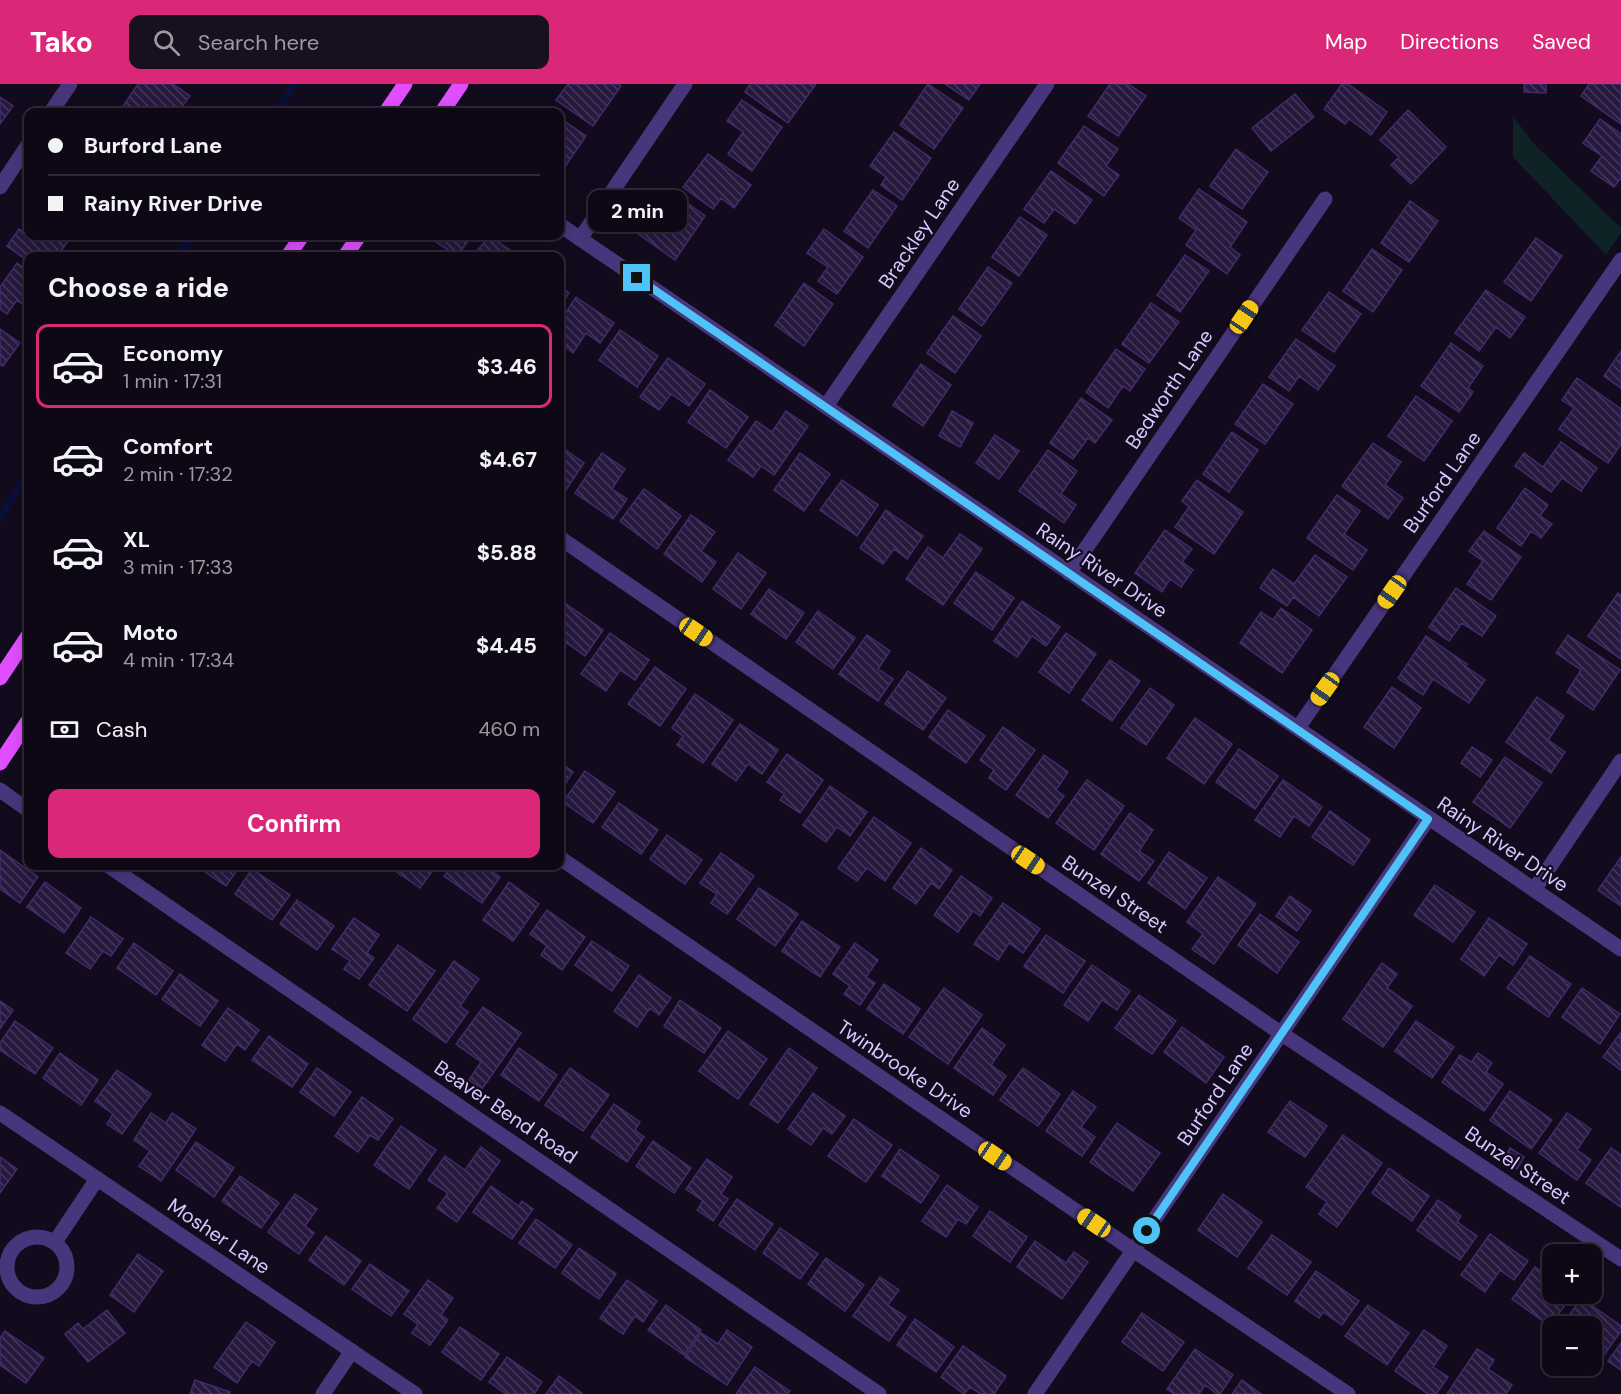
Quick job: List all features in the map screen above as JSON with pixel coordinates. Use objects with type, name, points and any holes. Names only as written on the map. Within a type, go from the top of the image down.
[{"type":"main road","points":[[393,108],[405,84]]},
{"type":"main road","points":[[445,108],[461,84]]},
{"type":"main road","points":[[0,678],[24,642]]},
{"type":"main road","points":[[0,763],[24,727]]},
{"type":"street","points":[[54,108],[70,84]]},
{"type":"street","points":[[580,239],[685,84]]},
{"type":"street","name":"Brackley Lane","points":[[826,406],[1047,84]]},
{"type":"street","points":[[0,185],[24,151]]},
{"type":"street","name":"Bedworth Lane","points":[[1069,573],[1325,199]]},
{"type":"street","name":"Rainy River Drive","points":[[564,228],[1621,949]]},
{"type":"street","name":"Burford Lane","points":[[1298,728],[1621,260]]},
{"type":"street","name":"Bunzel Street","points":[[564,541],[1281,1034],[1621,1258]]},
{"type":"street","points":[[1534,890],[1621,761]]},
{"type":"street","points":[[0,790],[24,807]]},
{"type":"street","name":"Burford Lane","points":[[1035,1394],[1428,819]]},
{"type":"street","name":"Twinbrooke Drive","points":[[564,861],[1347,1394]]},
{"type":"street","name":"Beaver Bend Road","points":[[115,870],[879,1394]]},
{"type":"street","name":"Mosher Lane","points":[[0,1113],[415,1394]]},
{"type":"street","points":[[55,1242],[97,1179]]},
{"type":"street","points":[[33,1236],[45,1237],[55,1242],[63,1251],[68,1262],[67,1274],[62,1285],[54,1293],[42,1297],[30,1297],[11,1283],[7,1271],[8,1260],[13,1249],[21,1241],[33,1236]]},
{"type":"street","points":[[323,1394],[352,1351]]},
{"type":"green space","points":[[1513,116],[1533,143],[1621,228],[1621,233],[1606,255],[1513,157]]},
{"type":"building","points":[[138,84],[173,84],[190,96],[181,108],[153,106],[151,108],[126,108],[123,106]]},
{"type":"building","points":[[568,84],[618,84],[621,86],[593,126],[556,100]]},
{"type":"building","points":[[750,84],[816,84],[788,123],[745,92]]},
{"type":"building","points":[[928,84],[963,108],[934,149],[900,125]]},
{"type":"building","points":[[945,84],[980,84],[969,100]]},
{"type":"building","points":[[1110,84],[1128,84],[1146,96],[1118,136],[1088,116]]},
{"type":"building","points":[[1342,84],[1348,84],[1387,112],[1371,135],[1349,119],[1345,124],[1324,109]]},
{"type":"building","points":[[1524,84],[1546,84],[1546,93],[1524,92]]},
{"type":"building","points":[[1589,84],[1621,84],[1621,124],[1581,96]]},
{"type":"building","points":[[1295,94],[1314,117],[1271,151],[1252,128]]},
{"type":"building","points":[[0,97],[13,106],[0,124]]},
{"type":"building","points":[[742,100],[782,127],[752,171],[728,154],[743,132],[727,121]]},
{"type":"building","points":[[1408,110],[1446,147],[1411,184],[1391,165],[1399,157],[1380,140]]},
{"type":"building","points":[[1600,119],[1621,134],[1621,178],[1614,187],[1591,171],[1602,156],[1583,143]]},
{"type":"building","points":[[564,121],[586,136],[564,168]]},
{"type":"building","points":[[1084,126],[1118,149],[1106,166],[1119,175],[1104,196],[1058,163]]},
{"type":"building","points":[[894,132],[931,158],[902,200],[881,185],[886,177],[870,166]]},
{"type":"building","points":[[1236,149],[1268,172],[1242,209],[1210,186]]},
{"type":"building","points":[[708,154],[751,185],[734,208],[721,198],[713,209],[683,187]]},
{"type":"building","points":[[1051,171],[1092,200],[1075,224],[1054,209],[1044,223],[1024,209]]},
{"type":"building","points":[[1199,189],[1247,222],[1230,247],[1240,255],[1227,274],[1186,245],[1196,230],[1179,218]]},
{"type":"building","points":[[873,190],[897,206],[868,248],[844,231]]},
{"type":"building","points":[[678,196],[705,216],[675,260],[630,228],[637,218],[655,230]]},
{"type":"building","points":[[1410,201],[1438,221],[1409,262],[1381,243]]},
{"type":"building","points":[[1020,217],[1047,235],[1019,276],[992,257]]},
{"type":"building","points":[[19,229],[24,232],[24,240],[69,240],[60,252],[24,252],[24,258],[7,246]]},
{"type":"building","points":[[824,229],[863,257],[837,294],[818,281],[828,267],[807,253]]},
{"type":"building","points":[[1536,238],[1562,256],[1531,301],[1504,282]]},
{"type":"building","points":[[433,240],[469,240],[460,252],[451,252]]},
{"type":"building","points":[[486,240],[495,240],[513,252],[476,252]]},
{"type":"building","points":[[1372,249],[1402,270],[1373,312],[1343,291]]},
{"type":"building","points":[[1185,255],[1209,271],[1180,312],[1157,295]]},
{"type":"building","points":[[17,263],[24,268],[24,305],[17,300],[7,314],[0,309],[0,287]]},
{"type":"building","points":[[988,267],[1012,283],[982,326],[959,309]]},
{"type":"building","points":[[804,283],[833,304],[804,346],[775,325]]},
{"type":"building","points":[[564,289],[569,293],[564,301]]},
{"type":"building","points":[[1486,290],[1525,317],[1510,338],[1496,327],[1479,351],[1455,333]]},
{"type":"building","points":[[1329,292],[1361,314],[1334,352],[1302,330]]},
{"type":"building","points":[[576,297],[614,323],[600,343],[586,333],[573,353],[564,346],[564,315]]},
{"type":"building","points":[[1151,303],[1179,322],[1149,363],[1122,344]]},
{"type":"building","points":[[953,316],[981,336],[955,373],[927,353]]},
{"type":"building","points":[[0,329],[20,343],[3,366],[0,364]]},
{"type":"building","points":[[620,330],[658,356],[637,387],[599,360]]},
{"type":"building","points":[[1296,339],[1335,366],[1318,390],[1299,376],[1289,391],[1269,377]]},
{"type":"building","points":[[1451,343],[1483,366],[1468,388],[1473,392],[1459,412],[1421,386]]},
{"type":"building","points":[[1116,349],[1145,369],[1130,391],[1123,386],[1108,408],[1086,392]]},
{"type":"building","points":[[1621,351],[1621,388],[1604,376]]},
{"type":"building","points":[[668,358],[705,384],[689,406],[671,394],[659,410],[640,397]]},
{"type":"building","points":[[921,364],[951,385],[923,426],[893,405]]},
{"type":"building","points":[[1577,378],[1621,409],[1621,444],[1608,463],[1559,429],[1574,408],[1562,400]]},
{"type":"building","points":[[1263,384],[1293,404],[1265,444],[1235,424]]},
{"type":"building","points":[[710,390],[748,417],[726,448],[688,422]]},
{"type":"building","points":[[1416,396],[1452,421],[1424,461],[1388,436]]},
{"type":"building","points":[[1081,398],[1112,420],[1095,443],[1088,438],[1073,459],[1050,443]]},
{"type":"building","points":[[786,411],[808,426],[774,475],[761,466],[753,477],[728,460],[756,421],[772,432]]},
{"type":"building","points":[[952,411],[973,423],[960,447],[939,436]]},
{"type":"building","points":[[1232,432],[1258,450],[1229,492],[1203,474]]},
{"type":"building","points":[[995,435],[1019,451],[999,479],[976,463]]},
{"type":"building","points":[[1561,442],[1597,468],[1581,491],[1562,478],[1551,492],[1515,466],[1524,453],[1543,467]]},
{"type":"building","points":[[1373,443],[1401,462],[1385,485],[1403,498],[1388,519],[1342,486]]},
{"type":"building","points":[[564,449],[584,463],[566,490],[564,488]]},
{"type":"building","points":[[1048,450],[1077,471],[1061,494],[1076,505],[1064,523],[1019,491]]},
{"type":"building","points":[[602,453],[625,469],[612,489],[627,499],[613,519],[575,493]]},
{"type":"building","points":[[800,453],[830,474],[804,511],[774,490]]},
{"type":"building","points":[[842,480],[878,505],[857,536],[820,510]]},
{"type":"building","points":[[1197,480],[1243,512],[1214,554],[1175,527],[1189,507],[1182,501]]},
{"type":"building","points":[[1525,488],[1548,505],[1540,516],[1552,524],[1541,538],[1531,531],[1521,546],[1497,528]]},
{"type":"building","points":[[644,489],[681,516],[657,549],[620,521]]},
{"type":"building","points":[[1337,495],[1360,511],[1344,534],[1367,550],[1353,570],[1307,538]]},
{"type":"building","points":[[886,510],[923,536],[907,559],[894,549],[883,564],[860,548]]},
{"type":"building","points":[[691,515],[715,532],[701,551],[716,562],[702,582],[664,554]]},
{"type":"building","points":[[1165,530],[1192,549],[1182,562],[1193,570],[1181,587],[1170,579],[1162,592],[1135,573]]},
{"type":"building","points":[[1484,531],[1521,557],[1491,600],[1467,584],[1483,561],[1469,551]]},
{"type":"building","points":[[960,534],[982,549],[943,605],[906,579],[928,547],[943,558]]},
{"type":"building","points":[[738,553],[766,573],[741,609],[713,589]]},
{"type":"building","points":[[1315,555],[1347,577],[1319,616],[1293,597],[1287,606],[1260,588],[1273,569],[1294,584]]},
{"type":"building","points":[[976,572],[1014,598],[992,630],[954,603]]},
{"type":"building","points":[[1456,588],[1496,616],[1482,636],[1462,623],[1449,641],[1429,627]]},
{"type":"building","points":[[769,589],[804,613],[786,639],[751,614]]},
{"type":"building","points":[[1618,593],[1621,595],[1621,659],[1588,636]]},
{"type":"building","points":[[1022,601],[1060,627],[1046,646],[1032,636],[1017,657],[994,641]]},
{"type":"building","points":[[565,603],[603,630],[585,656],[564,641]]},
{"type":"building","points":[[1281,608],[1312,630],[1282,673],[1240,643],[1261,612],[1273,620]]},
{"type":"building","points":[[818,611],[855,638],[833,669],[796,642]]},
{"type":"building","points":[[610,633],[649,660],[635,680],[620,670],[606,691],[581,674]]},
{"type":"building","points":[[1066,633],[1096,654],[1069,693],[1039,672]]},
{"type":"building","points":[[867,635],[890,651],[878,669],[893,679],[878,701],[839,674]]},
{"type":"building","points":[[1568,635],[1620,670],[1593,710],[1567,692],[1581,670],[1556,653]]},
{"type":"building","points":[[1426,636],[1467,664],[1465,666],[1485,680],[1469,703],[1433,679],[1423,695],[1398,678]]},
{"type":"building","points":[[1110,660],[1140,681],[1112,721],[1082,700]]},
{"type":"building","points":[[655,667],[686,689],[660,726],[628,704]]},
{"type":"building","points":[[908,671],[946,698],[923,730],[885,704]]},
{"type":"building","points":[[1392,687],[1421,708],[1394,748],[1364,727]]},
{"type":"building","points":[[1150,688],[1174,705],[1146,745],[1121,728]]},
{"type":"building","points":[[695,694],[733,720],[703,763],[677,745],[683,736],[672,728]]},
{"type":"building","points":[[1537,697],[1564,716],[1548,740],[1565,752],[1551,773],[1506,742]]},
{"type":"building","points":[[948,710],[985,736],[966,763],[929,737]]},
{"type":"building","points":[[1195,718],[1232,744],[1204,784],[1167,758]]},
{"type":"building","points":[[740,724],[778,750],[762,774],[748,764],[736,781],[712,764]]},
{"type":"building","points":[[1003,727],[1035,750],[1006,790],[989,778],[994,770],[980,760]]},
{"type":"building","points":[[1472,747],[1492,760],[1480,777],[1461,763]]},
{"type":"building","points":[[1239,749],[1278,776],[1255,809],[1216,782]]},
{"type":"building","points":[[787,754],[823,780],[800,813],[780,800],[784,794],[767,782]]},
{"type":"building","points":[[1044,755],[1068,772],[1056,790],[1064,796],[1048,818],[1016,795]]},
{"type":"building","points":[[1505,757],[1542,783],[1510,828],[1473,802]]},
{"type":"building","points":[[564,765],[573,772],[564,786]]},
{"type":"building","points":[[585,771],[615,792],[593,823],[564,801]]},
{"type":"building","points":[[1087,780],[1124,806],[1094,850],[1056,823]]},
{"type":"building","points":[[1283,780],[1322,807],[1309,826],[1294,816],[1280,837],[1255,820]]},
{"type":"building","points":[[830,786],[867,812],[850,836],[837,827],[826,842],[803,825]]},
{"type":"building","points":[[619,803],[658,830],[641,854],[602,827]]},
{"type":"building","points":[[1330,811],[1370,840],[1353,865],[1312,837]]},
{"type":"building","points":[[1130,813],[1153,830],[1139,851],[1154,861],[1139,881],[1101,854]]},
{"type":"building","points":[[874,817],[911,843],[885,881],[867,868],[857,881],[838,868]]},
{"type":"building","points":[[667,835],[702,860],[685,884],[650,859]]},
{"type":"building","points":[[921,848],[952,870],[939,889],[931,883],[916,904],[893,888]]},
{"type":"building","points":[[0,850],[24,867],[24,870],[28,870],[38,877],[20,903],[0,889]]},
{"type":"building","points":[[1169,852],[1207,878],[1185,909],[1148,883]]},
{"type":"building","points":[[721,853],[754,876],[727,914],[711,903],[717,894],[700,883]]},
{"type":"building","points":[[1621,857],[1621,906],[1598,890]]},
{"type":"building","points":[[202,870],[237,870],[226,886]]},
{"type":"building","points":[[253,870],[290,895],[272,920],[235,894]]},
{"type":"building","points":[[394,870],[433,870],[420,888]]},
{"type":"building","points":[[449,870],[490,870],[500,877],[482,903],[444,876]]},
{"type":"building","points":[[961,876],[992,898],[980,916],[973,911],[958,932],[934,915]]},
{"type":"building","points":[[1218,877],[1256,904],[1214,964],[1192,949],[1203,934],[1187,922]]},
{"type":"building","points":[[45,882],[81,908],[64,933],[27,907]]},
{"type":"building","points":[[509,882],[539,904],[513,941],[483,920]]},
{"type":"building","points":[[1435,885],[1475,912],[1453,942],[1414,915]]},
{"type":"building","points":[[759,888],[798,914],[775,946],[737,919]]},
{"type":"building","points":[[1290,896],[1311,911],[1297,931],[1276,916]]},
{"type":"building","points":[[297,900],[334,926],[317,950],[280,924]]},
{"type":"building","points":[[1003,903],[1040,929],[1023,953],[1009,943],[998,960],[974,944]]},
{"type":"building","points":[[547,910],[585,937],[562,970],[541,955],[547,946],[530,934]]},
{"type":"building","points":[[1260,914],[1299,942],[1277,973],[1238,945]]},
{"type":"building","points":[[91,917],[123,939],[111,956],[103,951],[90,969],[66,953]]},
{"type":"building","points":[[354,918],[379,935],[367,953],[374,958],[359,979],[344,969],[350,961],[332,949]]},
{"type":"building","points":[[1489,918],[1527,944],[1513,965],[1499,955],[1484,976],[1461,959]]},
{"type":"building","points":[[802,921],[840,947],[820,977],[782,951]]},
{"type":"building","points":[[1046,935],[1085,961],[1063,993],[1024,966]]},
{"type":"building","points":[[592,941],[629,966],[612,991],[575,965]]},
{"type":"building","points":[[134,943],[173,971],[156,995],[117,968]]},
{"type":"building","points":[[855,943],[878,960],[866,977],[875,983],[860,1005],[844,994],[850,986],[833,974]]},
{"type":"building","points":[[398,945],[435,971],[407,1011],[369,985]]},
{"type":"building","points":[[1530,956],[1571,984],[1548,1017],[1507,988]]},
{"type":"building","points":[[454,961],[479,979],[460,1006],[468,1012],[446,1043],[413,1019]]},
{"type":"building","points":[[1382,963],[1397,974],[1387,988],[1412,1006],[1383,1047],[1343,1019]]},
{"type":"building","points":[[1092,965],[1130,991],[1117,1010],[1102,1000],[1088,1021],[1064,1005]]},
{"type":"building","points":[[180,974],[218,1001],[200,1026],[162,999]]},
{"type":"building","points":[[639,975],[671,998],[659,1015],[650,1008],[637,1027],[614,1011]]},
{"type":"building","points":[[884,984],[920,1009],[903,1034],[867,1009]]},
{"type":"building","points":[[944,988],[982,1015],[948,1064],[909,1037]]},
{"type":"building","points":[[1582,988],[1620,1014],[1600,1044],[1562,1017]]},
{"type":"building","points":[[1139,995],[1176,1021],[1152,1054],[1115,1028]]},
{"type":"building","points":[[680,1000],[721,1028],[704,1053],[664,1026]]},
{"type":"building","points":[[0,1001],[13,1010],[0,1029]]},
{"type":"building","points":[[483,1007],[521,1033],[482,1089],[469,1080],[481,1062],[456,1044]]},
{"type":"building","points":[[228,1008],[259,1030],[245,1050],[237,1044],[225,1061],[202,1045]]},
{"type":"building","points":[[15,1021],[53,1048],[35,1074],[0,1050],[0,1043]]},
{"type":"building","points":[[1416,1021],[1454,1047],[1432,1078],[1395,1051]]},
{"type":"building","points":[[1182,1027],[1224,1057],[1206,1083],[1164,1052]]},
{"type":"building","points":[[982,1028],[1005,1045],[991,1065],[1006,1076],[993,1095],[954,1068]]},
{"type":"building","points":[[728,1031],[767,1059],[738,1099],[699,1071]]},
{"type":"building","points":[[1621,1032],[1621,1070],[1603,1057]]},
{"type":"building","points":[[269,1036],[308,1064],[292,1087],[252,1060]]},
{"type":"building","points":[[519,1048],[557,1075],[539,1101],[501,1075]]},
{"type":"building","points":[[789,1048],[817,1068],[778,1123],[750,1104]]},
{"type":"building","points":[[60,1053],[98,1080],[81,1105],[43,1078]]},
{"type":"building","points":[[1478,1053],[1492,1063],[1486,1072],[1503,1084],[1484,1111],[1442,1082],[1460,1055],[1471,1062]]},
{"type":"building","points":[[317,1068],[351,1092],[334,1116],[300,1092]]},
{"type":"building","points":[[570,1068],[609,1095],[583,1131],[545,1105]]},
{"type":"building","points":[[1023,1068],[1060,1094],[1038,1126],[1000,1100]]},
{"type":"building","points":[[117,1070],[151,1094],[122,1134],[107,1124],[113,1114],[95,1101]]},
{"type":"building","points":[[1073,1091],[1096,1107],[1081,1127],[1095,1137],[1082,1156],[1046,1131]]},
{"type":"building","points":[[1510,1091],[1552,1120],[1531,1149],[1490,1120]]},
{"type":"building","points":[[813,1093],[845,1116],[832,1134],[823,1128],[811,1145],[788,1129]]},
{"type":"building","points":[[362,1097],[393,1119],[378,1140],[370,1135],[358,1152],[335,1136]]},
{"type":"building","points":[[1290,1101],[1327,1126],[1305,1157],[1268,1132]]},
{"type":"building","points":[[614,1104],[640,1122],[635,1130],[644,1137],[627,1162],[591,1137]]},
{"type":"building","points":[[151,1113],[166,1123],[172,1113],[196,1129],[161,1181],[139,1166],[150,1151],[134,1140]]},
{"type":"building","points":[[1567,1113],[1591,1129],[1577,1150],[1591,1160],[1577,1180],[1539,1153]]},
{"type":"building","points":[[854,1119],[892,1145],[866,1182],[828,1156]]},
{"type":"building","points":[[1117,1123],[1160,1153],[1133,1191],[1090,1162]]},
{"type":"building","points":[[401,1126],[436,1150],[409,1189],[374,1165]]},
{"type":"building","points":[[1343,1135],[1382,1163],[1337,1227],[1319,1214],[1327,1202],[1306,1187]]},
{"type":"building","points":[[653,1141],[691,1168],[674,1193],[636,1166]]},
{"type":"building","points":[[196,1142],[234,1168],[214,1197],[176,1170]]},
{"type":"building","points":[[481,1147],[500,1161],[457,1222],[437,1208],[448,1193],[428,1180],[445,1156],[465,1170]]},
{"type":"building","points":[[1510,1148],[1524,1157],[1517,1169],[1503,1160]]},
{"type":"building","points":[[1611,1148],[1621,1155],[1621,1207],[1586,1183]]},
{"type":"building","points":[[900,1149],[939,1176],[921,1203],[882,1176]]},
{"type":"building","points":[[0,1157],[17,1169],[0,1193]]},
{"type":"building","points":[[707,1159],[732,1177],[721,1194],[728,1199],[713,1221],[697,1210],[703,1201],[686,1189]]},
{"type":"building","points":[[1389,1168],[1429,1196],[1412,1221],[1372,1193]]},
{"type":"building","points":[[240,1176],[279,1203],[261,1228],[222,1201]]},
{"type":"building","points":[[947,1185],[978,1207],[966,1224],[958,1219],[946,1237],[922,1221]]},
{"type":"building","points":[[491,1186],[519,1206],[522,1201],[533,1209],[512,1239],[473,1212]]},
{"type":"building","points":[[295,1194],[317,1209],[305,1226],[314,1233],[299,1254],[268,1232]]},
{"type":"building","points":[[1223,1194],[1262,1222],[1237,1257],[1198,1230]]},
{"type":"building","points":[[737,1199],[773,1224],[755,1250],[719,1225]]},
{"type":"building","points":[[1438,1200],[1461,1216],[1457,1222],[1477,1236],[1460,1260],[1417,1230]]},
{"type":"building","points":[[990,1211],[1027,1237],[1010,1262],[973,1236]]},
{"type":"building","points":[[536,1219],[572,1245],[555,1268],[519,1243]]},
{"type":"building","points":[[780,1228],[818,1254],[800,1279],[763,1253]]},
{"type":"building","points":[[1490,1234],[1528,1261],[1514,1280],[1500,1270],[1485,1292],[1461,1275]]},
{"type":"building","points":[[1272,1235],[1311,1262],[1287,1295],[1248,1268]]},
{"type":"building","points":[[326,1236],[361,1261],[344,1285],[309,1260]]},
{"type":"building","points":[[1035,1241],[1066,1263],[1074,1252],[1088,1262],[1062,1299],[1017,1267]]},
{"type":"building","points":[[579,1248],[616,1274],[599,1299],[562,1273]]},
{"type":"building","points":[[138,1254],[163,1271],[134,1312],[110,1295]]},
{"type":"building","points":[[826,1258],[864,1285],[845,1311],[808,1284]]},
{"type":"building","points":[[370,1264],[409,1291],[391,1316],[352,1289]]},
{"type":"building","points":[[1535,1267],[1542,1272],[1542,1304],[1566,1304],[1557,1316],[1542,1316],[1542,1320],[1512,1299]]},
{"type":"building","points":[[1316,1271],[1359,1301],[1342,1325],[1323,1312],[1319,1318],[1295,1301]]},
{"type":"building","points":[[880,1277],[899,1290],[888,1305],[906,1317],[889,1341],[853,1316]]},
{"type":"building","points":[[428,1280],[453,1298],[441,1315],[448,1320],[430,1345],[412,1333],[418,1324],[404,1314]]},
{"type":"building","points":[[627,1280],[657,1301],[643,1322],[635,1316],[623,1334],[600,1318]]},
{"type":"building","points":[[1577,1304],[1590,1304],[1621,1326],[1621,1331],[1604,1355],[1602,1354],[1602,1316],[1569,1316]]},
{"type":"building","points":[[666,1305],[701,1330],[684,1355],[648,1330]]},
{"type":"building","points":[[1368,1305],[1409,1333],[1387,1365],[1345,1336]]},
{"type":"building","points":[[107,1310],[125,1333],[88,1362],[65,1334],[78,1323],[83,1329]]},
{"type":"building","points":[[1142,1313],[1184,1342],[1163,1371],[1122,1342]]},
{"type":"building","points":[[915,1319],[954,1347],[936,1372],[897,1345]]},
{"type":"building","points":[[246,1322],[275,1342],[259,1366],[252,1361],[237,1383],[214,1367]]},
{"type":"building","points":[[460,1327],[499,1354],[481,1380],[442,1352]]},
{"type":"building","points":[[727,1330],[752,1347],[727,1385],[685,1357],[701,1333],[718,1344]]},
{"type":"building","points":[[1424,1330],[1447,1346],[1433,1367],[1448,1377],[1436,1394],[1428,1394],[1395,1371]]},
{"type":"building","points":[[5,1331],[44,1358],[26,1383],[0,1365],[0,1338]]},
{"type":"building","points":[[1621,1343],[1621,1370],[1608,1361]]},
{"type":"building","points":[[963,1346],[1006,1376],[994,1394],[981,1394],[970,1387],[964,1394],[941,1377]]},
{"type":"building","points":[[1195,1349],[1233,1375],[1220,1394],[1205,1385],[1199,1394],[1174,1394],[1167,1389]]},
{"type":"building","points":[[1477,1349],[1494,1360],[1488,1369],[1512,1385],[1506,1394],[1447,1394]]},
{"type":"building","points":[[507,1357],[542,1382],[534,1394],[506,1394],[489,1382]]},
{"type":"building","points":[[755,1367],[790,1391],[787,1394],[736,1394]]},
{"type":"building","points":[[559,1376],[582,1393],[546,1394]]},
{"type":"building","points":[[195,1380],[230,1392],[229,1394],[190,1394]]},
{"type":"building","points":[[1242,1380],[1261,1394],[1232,1394]]},
{"type":"waterway","points":[[279,108],[295,84]]},
{"type":"waterway","points":[[181,252],[189,240]]},
{"type":"waterway","points":[[0,517],[24,481]]},
{"type":"route","points":[[637,278],[1428,819],[1147,1231]]}]
